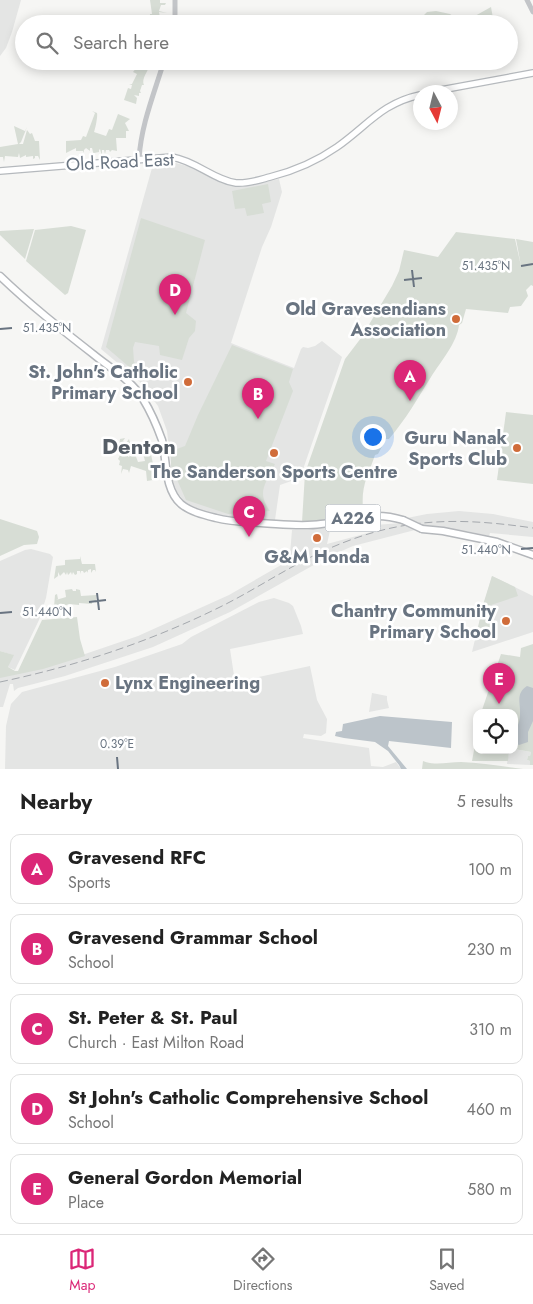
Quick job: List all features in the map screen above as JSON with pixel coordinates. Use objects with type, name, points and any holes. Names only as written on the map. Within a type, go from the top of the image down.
[{"type":"main road","points":[[458,87],[533,73]]},
{"type":"main road","name":"Old Road East","points":[[0,170],[172,157],[185,159],[229,181],[249,182],[280,174],[310,162],[338,146],[374,116],[391,105],[413,97]]},
{"type":"main road","name":"A226","points":[[0,276],[57,326],[131,384],[142,396],[160,435],[173,494],[181,504],[191,510],[219,519],[290,524],[322,524],[366,516],[389,517],[403,520],[422,530],[443,531],[498,542],[533,555]]},
{"type":"street","points":[[175,0],[175,15]]},
{"type":"street","points":[[527,0],[533,12]]},
{"type":"street","points":[[138,159],[144,122],[161,70]]},
{"type":"shaded area","points":[[0,0],[21,0],[6,48],[0,56]]},
{"type":"shaded area","points":[[150,0],[160,0],[160,3],[166,3],[161,5],[159,11],[167,13],[159,12],[160,15],[150,15],[152,14]]},
{"type":"shaded area","points":[[491,7],[492,15],[477,15]]},
{"type":"shaded area","points":[[436,11],[451,15],[424,15],[427,12]]},
{"type":"shaded area","points":[[135,70],[148,70],[144,78],[144,85],[142,85],[140,91],[141,93],[139,93],[139,96],[134,95],[137,98],[136,104],[124,100],[128,88],[131,89],[132,85],[129,84],[132,84],[137,74],[133,72]]},
{"type":"shaded area","points":[[92,111],[97,113],[94,132],[106,136],[109,129],[112,130],[118,114],[130,119],[125,123],[129,131],[126,131],[126,138],[116,138],[117,151],[112,150],[110,152],[106,150],[105,154],[104,150],[102,150],[102,156],[100,149],[99,152],[94,153],[94,156],[92,148],[90,148],[90,151],[86,148],[84,153],[83,151],[76,151],[76,148],[66,153],[66,141],[81,140],[83,136],[86,137],[95,113]]},
{"type":"shaded area","points":[[14,126],[25,131],[27,127],[19,144],[23,144],[27,130],[30,134],[32,133],[35,141],[39,141],[40,160],[38,156],[35,156],[33,159],[33,156],[26,157],[26,155],[20,158],[19,153],[18,157],[5,156],[4,162],[3,157],[0,157],[0,147],[18,144]]},
{"type":"shaded area","points":[[172,162],[198,169],[221,183],[240,187],[279,179],[282,192],[231,343],[294,368],[303,347],[315,346],[322,341],[342,357],[300,478],[280,485],[275,520],[224,517],[203,512],[184,501],[177,492],[173,481],[167,431],[158,406],[140,382],[101,349],[152,168]]},
{"type":"shaded area","points":[[268,184],[271,202],[262,204],[264,213],[247,216],[245,208],[235,209],[232,191]]},
{"type":"shaded area","points":[[141,218],[205,240],[186,313],[196,321],[195,331],[189,338],[182,360],[160,355],[159,346],[135,342],[133,348],[134,362],[144,372],[142,378],[106,347]]},
{"type":"shaded area","points":[[71,226],[86,230],[68,293],[65,295],[26,261],[35,230]]},
{"type":"shaded area","points":[[34,229],[25,259],[0,235],[0,231]]},
{"type":"shaded area","points":[[456,232],[515,239],[521,266],[516,239],[533,242],[533,286],[531,285],[526,290],[528,296],[521,306],[510,307],[508,313],[466,309],[462,323],[459,325],[458,332],[448,352],[401,424],[389,439],[386,439],[378,454],[375,455],[364,487],[363,509],[342,517],[302,522],[305,473],[345,359],[361,338],[392,286],[399,271],[404,250],[438,257]]},
{"type":"shaded area","points":[[232,345],[293,369],[289,382],[293,391],[266,461],[275,464],[263,493],[270,511],[228,514],[186,500],[171,466],[171,451],[185,446]]},
{"type":"shaded area","name":"Guru Nanak Sports Club","points":[[506,412],[533,415],[533,484],[497,480]]},
{"type":"shaded area","points":[[125,438],[123,441],[126,443],[129,439],[131,446],[126,448],[128,457],[135,454],[138,462],[145,461],[142,449],[149,445],[153,464],[156,463],[157,465],[152,465],[152,470],[158,472],[158,475],[155,477],[159,479],[147,481],[146,471],[131,466],[129,473],[128,470],[123,469],[121,474],[122,466],[119,465],[120,461],[118,459],[123,449],[119,447],[120,439]]},
{"type":"shaded area","points":[[459,511],[493,514],[533,522],[533,537],[490,533],[489,536],[466,531],[427,528],[353,546],[328,557],[230,612],[153,647],[65,676],[18,688],[14,691],[13,684],[10,684],[3,707],[0,707],[0,677],[85,654],[138,636],[229,595],[295,557],[290,554],[292,530],[308,530],[331,526],[327,544],[375,531],[375,525],[401,523],[407,518],[427,514]]},
{"type":"shaded area","points":[[0,519],[37,531],[39,537],[37,544],[24,545],[0,556]]},
{"type":"shaded area","points":[[31,549],[50,554],[53,557],[46,598],[39,620],[15,670],[8,667],[13,655],[0,651],[0,561]]},
{"type":"shaded area","points":[[80,556],[82,564],[95,564],[96,572],[93,570],[91,573],[91,569],[88,570],[88,573],[87,571],[84,573],[81,571],[81,574],[80,571],[77,571],[75,575],[73,572],[72,575],[71,572],[68,575],[67,572],[66,575],[64,572],[60,576],[58,572],[58,576],[54,579],[56,566],[65,565],[65,560],[80,559]]},
{"type":"shaded area","name":"Chantry Community Primary School","points":[[492,576],[533,596],[533,632],[472,652],[482,610]]},
{"type":"shaded area","points":[[492,576],[515,587],[518,596],[482,608]]},
{"type":"shaded area","points":[[72,589],[73,591],[76,591],[76,589],[80,590],[81,596],[96,595],[96,603],[94,601],[92,604],[79,603],[79,605],[69,604],[64,606],[63,604],[54,607],[55,595],[57,594],[58,599],[56,600],[66,597],[65,590]]},
{"type":"shaded area","points":[[274,598],[293,606],[303,634],[230,649],[235,682],[310,666],[317,700],[327,719],[326,733],[321,736],[304,734],[303,738],[369,748],[371,766],[383,767],[396,762],[401,769],[5,769],[6,726],[11,704],[22,692],[115,667],[182,644],[191,637],[259,602]]},
{"type":"shaded area","points":[[487,609],[496,635],[475,641],[482,610]]},
{"type":"shaded area","points":[[77,617],[85,656],[43,669],[0,678],[0,651],[14,655],[8,667],[18,671],[42,620]]},
{"type":"shaded area","points":[[533,644],[533,765],[530,765],[530,761],[527,760],[531,752],[518,750],[518,709],[482,709],[501,654],[520,657],[521,648]]},
{"type":"shaded area","points":[[527,686],[533,688],[533,721],[528,732],[528,742],[519,745],[519,699],[523,689]]},
{"type":"shaded area","points":[[372,693],[387,696],[389,708],[369,712]]},
{"type":"shaded area","points":[[380,716],[452,722],[451,748],[389,741],[388,746],[407,769],[401,769],[388,751],[375,742],[335,736],[336,732],[342,731],[343,724]]},
{"type":"shaded area","points":[[518,750],[531,752],[527,760],[530,761],[530,765],[507,764],[508,754],[518,754]]},
{"type":"shaded area","points":[[473,754],[509,754],[508,761],[472,761]]},
{"type":"shaded area","points":[[423,761],[437,764],[469,762],[523,769],[422,769]]},
{"type":"railway","points":[[0,682],[84,661],[166,632],[230,602],[315,555],[370,533],[422,523],[448,522],[475,522],[533,528]]},
{"type":"place","name":"St John's Catholic Comprehensive School","points":[[175,315]]},
{"type":"place","name":"Old Gravesendians Association","points":[[456,319]]},
{"type":"place","name":"St. John's Catholic Primary School","points":[[188,382]]},
{"type":"place","name":"Gravesend RFC","points":[[410,401]]},
{"type":"place","name":"Gravesend Grammar School","points":[[258,419]]},
{"type":"place","name":"Guru Nanak Sports Club","points":[[517,448]]},
{"type":"place","name":"The Sanderson Sports Centre","points":[[274,453]]},
{"type":"place","name":"St. Peter & St. Paul","points":[[249,537]]},
{"type":"place","name":"G&M Honda","points":[[317,538]]},
{"type":"place","name":"Chantry Community Primary School","points":[[506,621]]},
{"type":"place","name":"Lynx Engineering","points":[[105,683]]},
{"type":"place","name":"General Gordon Memorial","points":[[499,704]]},
{"type":"district","name":"Denton","points":[[139,446]]}]
